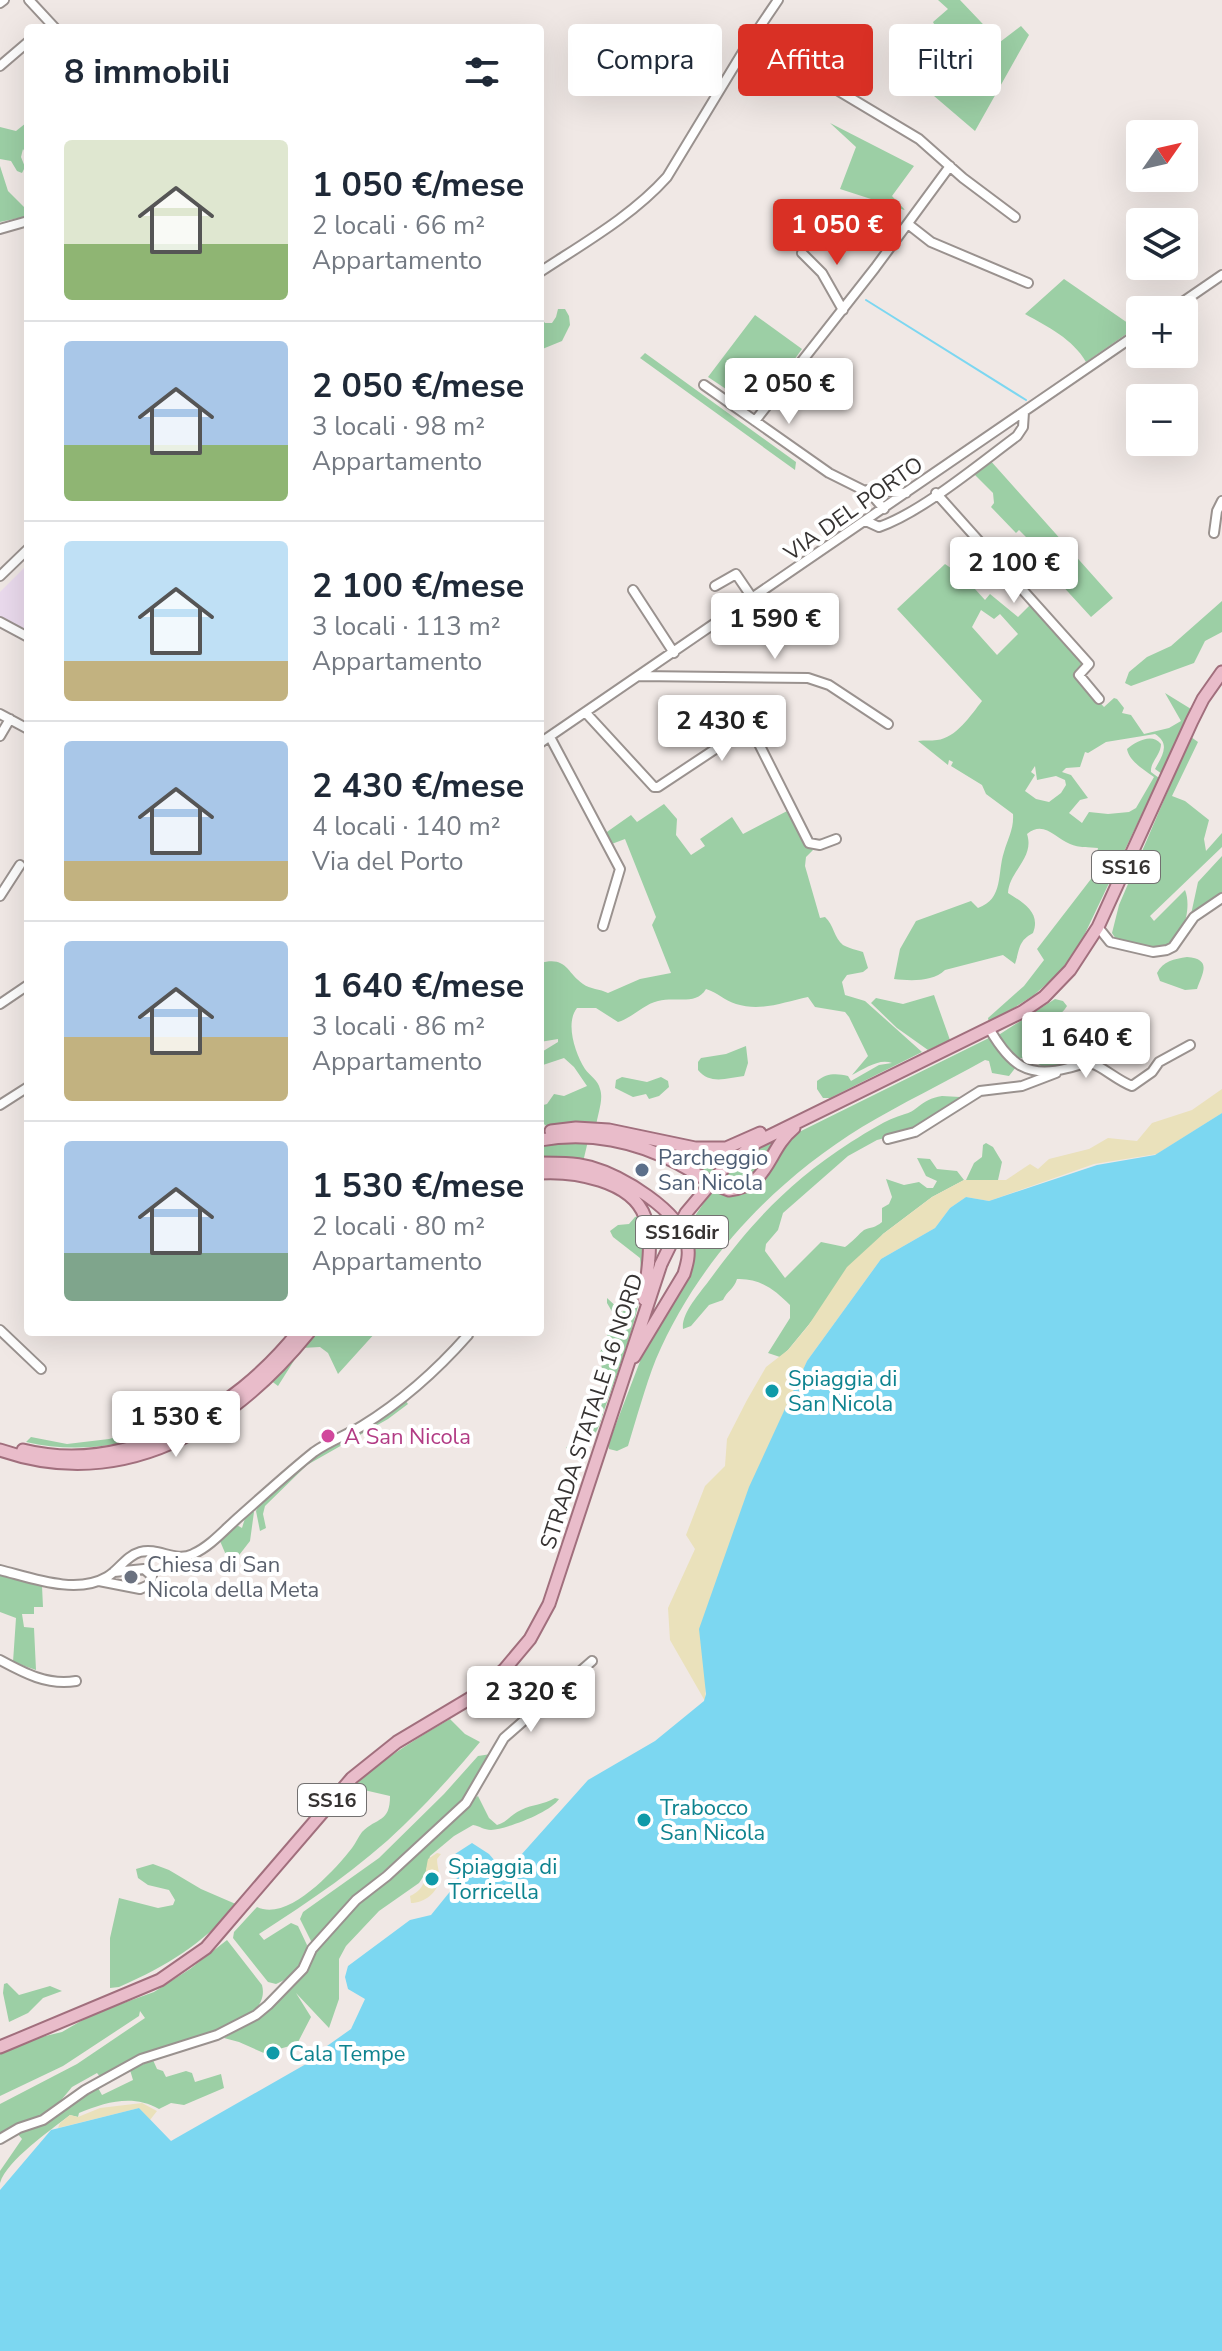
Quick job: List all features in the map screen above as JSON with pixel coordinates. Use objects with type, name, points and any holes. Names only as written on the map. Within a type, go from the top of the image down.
[{"type":"main road","name":"STRADA STATALE 16 NORD","points":[[0,2047],[160,1980],[206,1948],[352,1778],[397,1742],[474,1696],[504,1670],[530,1639],[549,1604],[643,1315],[661,1264],[686,1213],[723,1169],[757,1142],[990,1030],[1044,997],[1080,958],[1098,927],[1197,710],[1222,672]]},
{"type":"main road","points":[[544,1132],[576,1128],[609,1130],[695,1148],[726,1148],[784,1121],[835,1104]]},
{"type":"main road","points":[[544,1140],[577,1136],[632,1143],[729,1190],[755,1182],[785,1135],[811,1115]]},
{"type":"main road","name":"SS16dir","points":[[544,1163],[589,1167],[621,1180],[658,1204],[685,1235],[688,1260],[684,1274],[622,1378]]},
{"type":"main road","name":"SS16dir","points":[[544,1173],[586,1175],[620,1190],[640,1208],[648,1229],[643,1315]]},
{"type":"main road","points":[[0,1443],[35,1453],[75,1457],[110,1453],[144,1444],[205,1414],[232,1395],[257,1377],[294,1336]]},
{"type":"main road","points":[[0,1450],[37,1461],[77,1464],[115,1461],[148,1452],[212,1422],[241,1402],[265,1382],[305,1336]]},
{"type":"street","points":[[29,0],[47,24]]},
{"type":"street","points":[[762,24],[778,0]]},
{"type":"street","points":[[0,66],[24,45]]},
{"type":"street","points":[[544,269],[651,195],[667,177],[738,62]]},
{"type":"street","points":[[847,96],[919,139],[1015,217]]},
{"type":"street","points":[[755,421],[843,310],[950,166]]},
{"type":"street","points":[[0,229],[24,222]]},
{"type":"street","points":[[908,224],[931,242],[1028,283]]},
{"type":"street","points":[[802,253],[822,273],[843,310]]},
{"type":"street","points":[[1191,296],[1222,275]]},
{"type":"street","name":"VIA DEL PORTO","points":[[544,741],[1126,342]]},
{"type":"street","points":[[704,385],[829,473],[871,494],[884,509]]},
{"type":"street","points":[[866,521],[879,527],[936,493],[1017,436],[1023,427],[1024,412]]},
{"type":"street","points":[[863,490],[907,493]]},
{"type":"street","points":[[936,493],[1089,664],[1079,675],[1099,699]]},
{"type":"street","points":[[1214,533],[1217,511],[1222,501]]},
{"type":"street","points":[[0,576],[24,553]]},
{"type":"street","points":[[715,586],[736,574],[753,599]]},
{"type":"street","points":[[633,590],[674,653]]},
{"type":"street","points":[[0,622],[24,635]]},
{"type":"street","points":[[639,676],[808,678],[829,685],[888,724]]},
{"type":"street","points":[[586,713],[654,787],[747,728],[754,734],[809,843],[820,845],[836,839]]},
{"type":"street","points":[[0,714],[24,727]]},
{"type":"street","points":[[0,736],[10,719]]},
{"type":"street","points":[[550,737],[620,869],[603,926]]},
{"type":"street","points":[[0,896],[20,865]]},
{"type":"street","points":[[1098,927],[1110,942],[1161,952],[1173,947],[1194,917],[1222,898]]},
{"type":"street","points":[[0,1004],[24,988]]},
{"type":"street","points":[[990,1030],[1008,1058],[1022,1068],[1041,1072],[1095,1064],[1118,1081],[1132,1086],[1152,1072],[1159,1062],[1190,1045]]},
{"type":"street","points":[[888,1139],[915,1132],[980,1091],[1037,1083],[1064,1069]]},
{"type":"street","points":[[0,1105],[24,1090]]},
{"type":"street","points":[[0,1330],[41,1369]]},
{"type":"street","points":[[99,1581],[142,1551],[181,1558],[198,1551],[318,1450],[363,1425],[398,1400],[449,1357],[467,1336]]},
{"type":"street","points":[[0,1570],[58,1584],[99,1581],[133,1589],[146,1588],[151,1584],[152,1576],[144,1569],[113,1573]]},
{"type":"street","points":[[0,1660],[24,1673],[59,1684],[76,1681]]},
{"type":"street","points":[[0,2139],[43,2120],[85,2090],[141,2059],[217,2035],[256,2015],[303,1969],[312,1949],[356,1900],[387,1876],[466,1803],[504,1738],[592,1661]]},
{"type":"shaded area","points":[[24,568],[24,631],[0,618],[0,592]]},
{"type":"green space","points":[[938,0],[960,0],[983,24],[934,24],[948,9]]},
{"type":"green space","points":[[1021,26],[1029,35],[1001,85],[1001,41]]},
{"type":"green space","points":[[934,96],[995,96],[975,131]]},
{"type":"green space","points":[[830,123],[914,166],[892,196],[905,210],[840,189],[856,147]]},
{"type":"green space","points":[[24,125],[22,173],[11,161],[0,159],[0,127],[16,131]]},
{"type":"green space","points":[[0,166],[8,191],[24,207],[24,217],[0,222]]},
{"type":"green space","points":[[1064,279],[1126,322],[1126,334],[1086,362],[1067,340],[1025,314]]},
{"type":"green space","points":[[558,309],[565,309],[570,325],[562,341],[544,348],[544,322],[552,323]]},
{"type":"green space","points":[[755,315],[802,349],[770,393],[767,392],[753,407],[708,377]]},
{"type":"green space","points":[[645,353],[796,462],[795,470],[640,358]]},
{"type":"green space","points":[[989,459],[1113,598],[1091,617],[1048,570],[1026,591],[1005,567],[1027,547],[1022,541],[1026,537],[1019,530],[1016,533],[991,507],[994,503],[993,493],[971,471]]},
{"type":"green space","points":[[945,564],[964,577],[985,600],[990,594],[1018,617],[1031,604],[1082,658],[1074,674],[1104,707],[1114,698],[1117,699],[1124,708],[1122,713],[1131,715],[1144,734],[1169,728],[1181,721],[1165,693],[1191,709],[1162,774],[1155,769],[1164,746],[1155,734],[1106,742],[1085,752],[1080,767],[1066,768],[1062,772],[1071,775],[1088,798],[1080,800],[1069,813],[1082,823],[1089,812],[1129,812],[1136,808],[1154,777],[1134,761],[1127,749],[1149,739],[1161,744],[1151,768],[1151,772],[1159,778],[1081,942],[1061,971],[1034,995],[989,1024],[988,1018],[1024,986],[1044,960],[1037,949],[1091,879],[1098,848],[1073,845],[1044,829],[1027,834],[1028,850],[1009,885],[1008,893],[1030,909],[1035,926],[1033,933],[1022,942],[1015,964],[1003,955],[945,970],[928,979],[894,979],[900,949],[916,921],[971,901],[978,908],[992,898],[1013,819],[1013,814],[986,794],[982,785],[951,766],[953,762],[949,760],[948,765],[918,741],[937,740],[950,735],[982,701],[897,609]],"holes":[[[981,610],[994,619],[1000,614],[1018,634],[997,655],[972,627]],[[1035,766],[1037,780],[1056,776],[1065,780],[1066,785],[1061,793],[1049,802],[1036,799],[1025,791],[1035,775],[1031,772]]]},
{"type":"green space","points":[[1222,601],[1222,632],[1205,641],[1194,663],[1131,686],[1125,683],[1129,672],[1147,657],[1171,646]]},
{"type":"green space","points":[[1191,737],[1198,742],[1172,796],[1185,801],[1209,820],[1204,839],[1206,851],[1222,833],[1222,847],[1150,916],[1154,921],[1185,890],[1187,914],[1182,930],[1172,943],[1153,949],[1123,943],[1112,933],[1119,905]]},
{"type":"green space","points":[[664,804],[677,819],[676,835],[691,855],[705,846],[700,839],[732,817],[743,834],[791,809],[804,840],[813,850],[806,857],[805,866],[820,918],[828,920],[843,945],[863,952],[868,968],[847,975],[842,982],[845,995],[865,1001],[922,1052],[830,1098],[823,1098],[817,1089],[817,1081],[824,1076],[844,1075],[851,1081],[879,1065],[892,1063],[877,1063],[852,1075],[868,1056],[849,1017],[845,1012],[815,1007],[808,997],[754,1007],[732,1003],[706,989],[691,999],[653,1003],[618,1022],[596,1008],[577,1008],[572,1022],[575,1047],[601,1093],[596,1127],[549,1128],[544,1124],[544,1105],[554,1094],[564,1096],[587,1086],[564,1058],[544,1065],[544,1051],[558,1039],[544,1041],[544,962],[561,963],[583,984],[608,993],[640,979],[671,973],[652,925],[656,917],[625,839],[609,845],[604,834],[631,815],[637,822]]},
{"type":"green space","points":[[1222,856],[1222,896],[1190,919],[1198,882]]},
{"type":"green space","points":[[1187,957],[1203,964],[1197,989],[1185,990],[1160,981],[1157,973],[1162,966]]},
{"type":"green space","points":[[934,995],[950,1040],[928,1050],[897,1028],[871,1003],[876,998],[903,1004]]},
{"type":"green space","points":[[1055,999],[1067,1006],[1057,1017],[1033,1030],[1023,1040],[1024,1045],[1045,1049],[1080,1041],[1086,1044],[1086,1058],[1080,1062],[1045,1068],[1030,1059],[1010,1057],[997,1036]]},
{"type":"green space","points":[[991,1037],[1016,1067],[1009,1076],[992,1073],[989,1061],[985,1060],[877,1118],[798,1173],[741,1227],[693,1289],[673,1323],[656,1359],[628,1446],[617,1451],[609,1449],[652,1330],[682,1283],[684,1232],[714,1188],[746,1190],[793,1135]]},
{"type":"green space","points":[[746,1046],[748,1063],[744,1076],[713,1079],[698,1070],[701,1058],[726,1054]]},
{"type":"green space","points":[[622,1077],[647,1082],[661,1077],[668,1081],[669,1087],[659,1096],[649,1099],[646,1094],[633,1097],[615,1088],[616,1080]]},
{"type":"green space","points":[[942,1096],[960,1097],[960,1100],[916,1130],[877,1140],[848,1156],[783,1213],[778,1230],[766,1244],[765,1251],[785,1278],[821,1242],[845,1247],[864,1230],[882,1222],[882,1208],[889,1204],[892,1197],[886,1179],[904,1185],[919,1182],[933,1188],[937,1181],[926,1176],[917,1158],[930,1159],[937,1169],[957,1171],[964,1180],[932,1197],[883,1234],[788,1350],[780,1357],[768,1353],[790,1318],[790,1305],[773,1290],[753,1281],[737,1279],[723,1300],[709,1305],[691,1326],[683,1329],[691,1304],[756,1222],[790,1188],[864,1134]]},
{"type":"green space","points":[[566,1131],[735,1150],[706,1179],[652,1149],[544,1135]]},
{"type":"green space","points":[[785,1133],[764,1168],[740,1187],[717,1185],[748,1157]]},
{"type":"green space","points":[[588,1141],[583,1162],[544,1159],[544,1142]]},
{"type":"green space","points":[[986,1143],[993,1147],[1002,1162],[998,1180],[966,1180],[974,1163],[982,1157]]},
{"type":"green space","points":[[640,1216],[644,1268],[626,1350],[596,1432],[568,1449],[568,1445],[595,1418],[602,1401],[603,1373],[597,1356],[604,1346],[614,1315],[607,1298],[622,1312],[633,1301],[639,1288],[640,1258],[613,1237],[610,1231]]},
{"type":"green space","points":[[308,1336],[372,1336],[338,1374],[328,1353],[320,1347],[302,1348],[278,1386],[270,1380]]},
{"type":"green space","points":[[224,1394],[180,1423],[131,1441],[78,1448],[26,1442],[31,1437],[67,1444],[109,1439],[144,1429],[159,1418],[176,1418]]},
{"type":"green space","points":[[405,1400],[408,1404],[388,1419],[307,1465],[265,1506],[266,1528],[260,1531],[256,1511],[261,1501],[321,1452]]},
{"type":"green space","points":[[254,1512],[250,1541],[233,1563],[229,1562],[220,1541],[235,1524],[242,1528],[246,1515]]},
{"type":"green space","points":[[0,1575],[42,1586],[43,1607],[34,1607],[34,1614],[22,1614],[24,1627],[34,1628],[36,1670],[13,1662],[16,1618],[0,1612]]},
{"type":"green space","points":[[450,1719],[465,1734],[480,1742],[434,1795],[388,1840],[334,1883],[259,1934],[264,1940],[291,1923],[298,1926],[307,1945],[301,1963],[292,1974],[276,1984],[268,1982],[233,1938],[234,1932],[257,1907],[269,1910],[282,1907],[296,1901],[322,1881],[362,1832],[388,1811],[390,1796],[364,1790],[349,1795],[348,1792],[384,1761]]},
{"type":"green space","points":[[491,1754],[459,1806],[370,1883],[313,1945],[300,1919],[303,1912],[379,1858],[478,1756]]},
{"type":"green space","points":[[478,1796],[489,1818],[497,1825],[525,1808],[559,1799],[538,1814],[507,1827],[491,1830],[473,1825],[430,1856],[419,1883],[379,1911],[346,1946],[339,1959],[339,1999],[329,2028],[296,1993],[311,2017],[297,2044],[279,2049],[271,2044],[266,2054],[224,2038],[258,2018],[312,1952],[373,1887],[393,1876]]},
{"type":"green space","points":[[153,1864],[238,1905],[183,1953],[137,1979],[110,1988],[110,1938],[119,1898],[158,1908],[173,1905],[175,1900],[169,1890],[148,1885],[138,1878],[136,1869]]},
{"type":"green space","points":[[227,1940],[262,1985],[261,2000],[252,2013],[215,2032],[138,2055],[101,2078],[97,2073],[72,2087],[53,2110],[0,2134],[0,2104],[77,2064],[145,2018],[140,2011],[139,2016],[63,2066],[0,2096],[0,2054],[33,2039],[62,2032],[93,2014],[154,1992]]},
{"type":"green space","points":[[7,1983],[19,1995],[50,1986],[62,1991],[43,1998],[28,2013],[9,2022],[3,1993],[4,1984]]},
{"type":"green space","points":[[153,2060],[166,2077],[186,2071],[192,2073],[195,2082],[221,2074],[224,2088],[184,2105],[171,2103],[159,2109],[139,2102],[119,2101],[89,2109],[79,2113],[78,2117],[70,2115],[20,2155],[0,2183],[0,2171],[22,2139],[17,2133],[97,2086],[102,2095],[133,2080],[130,2070]]},
{"type":"sand","name":"Spiaggia di San Nicola","points":[[1222,1089],[1222,1113],[1157,1154],[1094,1164],[989,1201],[966,1197],[950,1208],[935,1228],[881,1259],[807,1361],[745,1499],[711,1597],[705,1701],[670,1640],[668,1608],[695,1549],[686,1535],[705,1486],[725,1466],[727,1439],[766,1367],[788,1350],[808,1326],[847,1267],[883,1234],[932,1197],[964,1180],[1006,1180],[1030,1164],[1038,1169],[1049,1159],[1089,1149],[1108,1138],[1137,1141],[1152,1123],[1192,1110]]},
{"type":"sand","name":"Spiaggia di Torricella","points":[[441,1854],[437,1859],[439,1877],[436,1889],[425,1899],[411,1903],[410,1896],[420,1889],[424,1881],[428,1859]]},
{"type":"sand","points":[[142,2103],[157,2111],[150,2120],[139,2108],[58,2128],[70,2115],[78,2117],[100,2108]]},
{"type":"water","points":[[1222,1113],[1222,2351],[0,2351],[0,2190],[51,2130],[139,2108],[171,2141],[320,2056],[327,2046],[351,2029],[365,1999],[348,1989],[345,1977],[348,1966],[410,1920],[431,1915],[457,1883],[455,1854],[472,1843],[489,1854],[501,1868],[521,1855],[588,1780],[655,1741],[704,1701],[706,1694],[699,1629],[749,1487],[807,1361],[881,1259],[935,1228],[950,1208],[966,1197],[989,1201],[1097,1165],[1155,1155]]},
{"type":"waterway","points":[[866,300],[1026,400]]},
{"type":"place","name":"Parcheggio San Nicola","points":[[642,1170]]},
{"type":"place","name":"Spiaggia di San Nicola","points":[[772,1391]]},
{"type":"place","name":"A San Nicola","points":[[328,1436]]},
{"type":"place","name":"Chiesa di San Nicola della Meta","points":[[131,1577]]},
{"type":"place","name":"Trabocco San Nicola","points":[[644,1820]]},
{"type":"place","name":"Spiaggia di Torricella","points":[[432,1879]]},
{"type":"place","name":"Cala Tempe","points":[[273,2053]]}]
